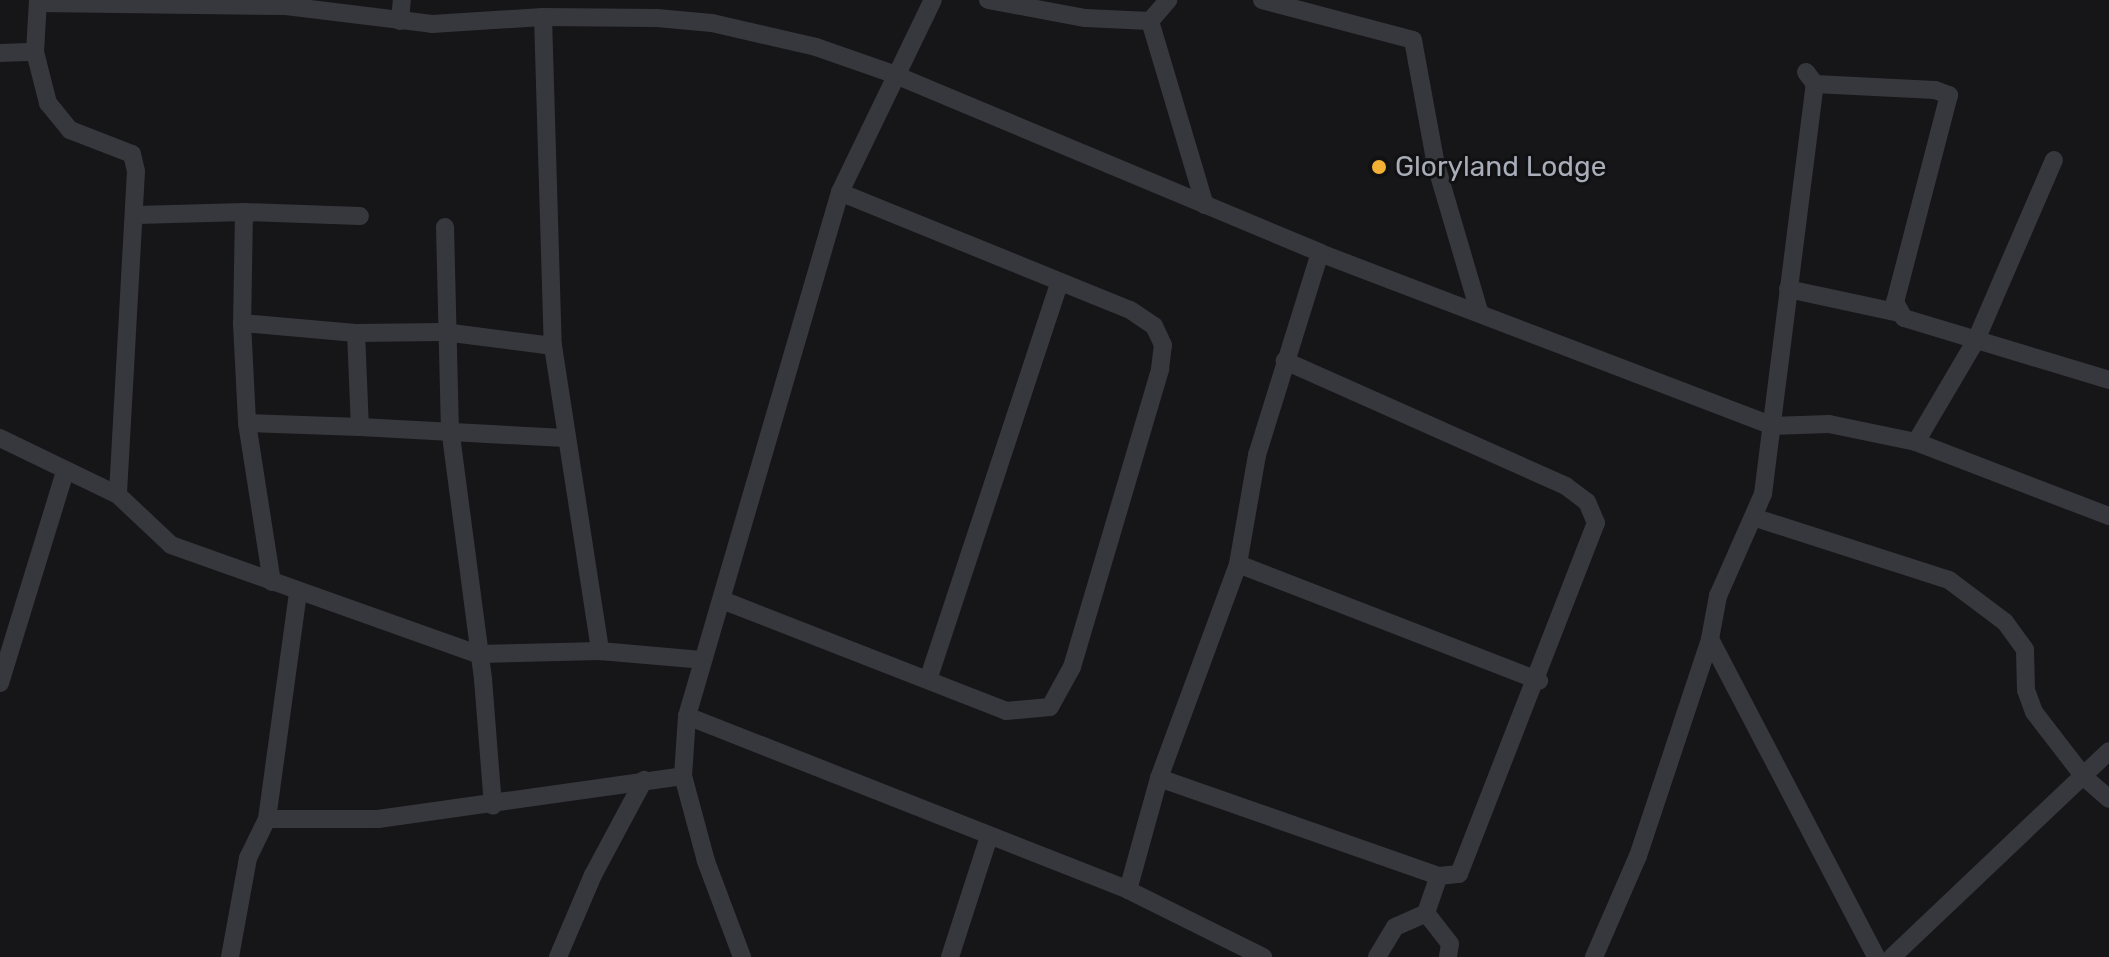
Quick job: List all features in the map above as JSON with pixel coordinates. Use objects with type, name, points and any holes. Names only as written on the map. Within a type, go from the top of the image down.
[{"type":"street","points":[[400,21],[402,0]]},
{"type":"street","points":[[742,957],[706,861],[683,776],[687,716],[840,192],[893,74],[933,0]]},
{"type":"street","points":[[988,0],[1085,18],[1150,21]]},
{"type":"street","points":[[1150,21],[1168,0]]},
{"type":"street","points":[[1262,0],[1413,40],[1436,165],[1479,311]]},
{"type":"street","points":[[118,495],[137,215],[132,154],[70,130],[48,103],[35,52],[38,2],[269,3],[400,21],[543,17],[712,23],[816,47],[893,74],[1320,253],[1479,311],[1773,426],[1829,424],[1916,442],[2109,516]]},
{"type":"street","points":[[543,17],[553,346],[600,651]]},
{"type":"street","points":[[1150,21],[1205,205]]},
{"type":"street","points":[[0,53],[35,52]]},
{"type":"street","points":[[1594,957],[1638,856],[1710,639],[1718,596],[1756,518],[1773,426],[1810,78],[1935,90],[1949,95],[1895,302],[1900,313]]},
{"type":"street","points":[[1916,442],[1976,340],[2054,160]]},
{"type":"street","points":[[722,600],[1006,711],[1027,713],[1050,707],[1072,667],[1163,345],[1154,326],[1130,310],[840,192]]},
{"type":"street","points":[[137,215],[244,212],[360,216]]},
{"type":"street","points":[[244,212],[242,323],[247,423],[272,582]]},
{"type":"street","points":[[445,227],[444,332],[450,428],[493,806]]},
{"type":"street","points":[[1128,890],[1159,778],[1238,564],[1257,455],[1320,253]]},
{"type":"street","points":[[928,680],[1060,282]]},
{"type":"street","points":[[1788,289],[1900,313],[1976,340],[2109,380]]},
{"type":"street","points":[[242,323],[356,333],[444,332],[553,346]]},
{"type":"street","points":[[356,333],[360,427]]},
{"type":"street","points":[[1159,778],[1450,879],[1466,865],[1539,681],[1596,523],[1587,502],[1566,486],[1285,361]]},
{"type":"street","points":[[247,423],[450,428],[565,438]]},
{"type":"street","points":[[0,438],[118,495],[171,545],[298,594],[477,654],[600,651],[702,660]]},
{"type":"street","points":[[0,683],[65,472]]},
{"type":"street","points":[[1756,518],[1949,580],[2005,622],[2025,650],[2026,690],[2034,712],[2084,777],[2109,799]]},
{"type":"street","points":[[1238,564],[1539,681]]},
{"type":"street","points":[[230,957],[248,858],[267,819],[298,594]]},
{"type":"street","points":[[1710,639],[1876,957]]},
{"type":"street","points":[[687,716],[1128,890],[1263,957]]},
{"type":"street","points":[[1892,957],[2109,751]]},
{"type":"street","points":[[267,819],[378,819],[493,806],[683,776]]},
{"type":"street","points":[[558,957],[593,875],[644,780]]},
{"type":"street","points":[[950,957],[989,836]]},
{"type":"street","points":[[1377,957],[1395,927],[1426,913],[1439,876]]},
{"type":"street","points":[[1426,913],[1450,944],[1448,957]]},
{"type":"place","name":"Gloryland Lodge","points":[[1379,167]]}]
